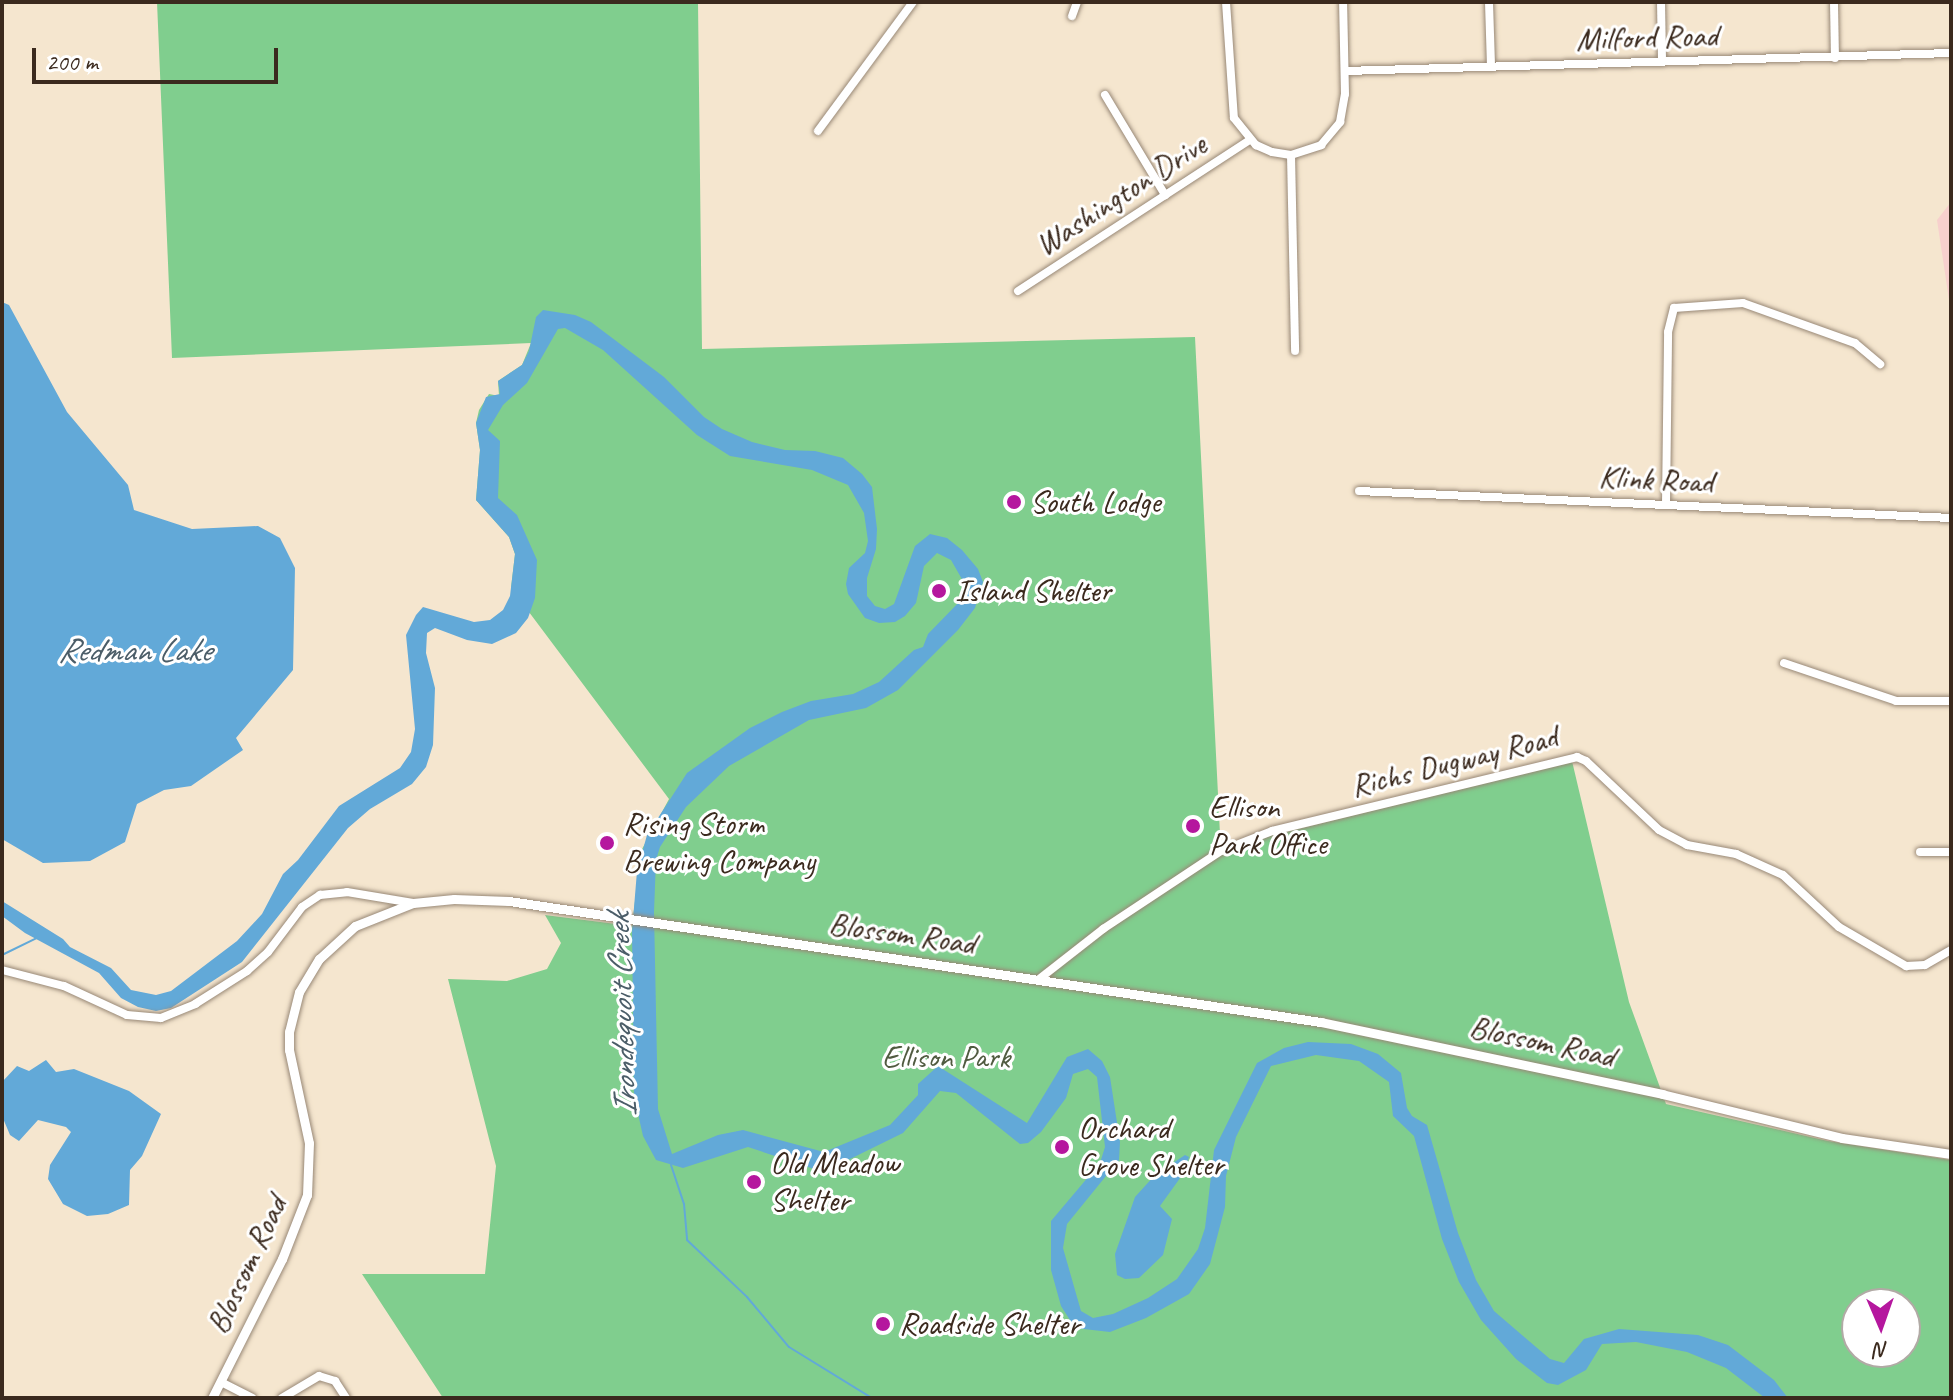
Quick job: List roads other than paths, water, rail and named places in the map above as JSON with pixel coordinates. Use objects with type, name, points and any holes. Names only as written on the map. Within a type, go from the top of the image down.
[{"type":"street","points":[[818,131],[913,2]]},
{"type":"street","points":[[1072,16],[1077,2]]},
{"type":"street","points":[[1226,2],[1232,111],[1250,140],[1272,152],[1291,155],[1321,145],[1335,131],[1345,105],[1343,2]]},
{"type":"street","points":[[1489,2],[1491,67]]},
{"type":"street","points":[[1661,2],[1662,62]]},
{"type":"street","points":[[1834,2],[1835,58]]},
{"type":"street","name":"Milford Road","points":[[1345,71],[1951,53]]},
{"type":"street","points":[[1105,95],[1165,195]]},
{"type":"street","name":"Washington Drive","points":[[1018,291],[1250,140]]},
{"type":"street","points":[[1291,155],[1295,351]]},
{"type":"street","points":[[1666,504],[1668,332],[1674,308],[1743,303],[1855,343],[1880,364]]},
{"type":"street","name":"Klink Road","points":[[1359,491],[1951,518]]},
{"type":"street","points":[[1784,663],[1896,701],[1951,701]]},
{"type":"street","name":"Richs Dugway Road","points":[[1038,980],[1103,929],[1221,851],[1272,831],[1577,757],[1586,761],[1659,830],[1687,845],[1736,854],[1783,875],[1839,927],[1906,966],[1925,965],[1951,950]]},
{"type":"street","points":[[1920,852],[1951,852]]},
{"type":"street","points":[[2,970],[64,986],[127,1015],[161,1018],[195,1004],[247,971],[268,952],[302,907],[320,895],[347,892],[413,903]]},
{"type":"street","name":"Blossom Road","points":[[212,1398],[282,1259],[302,1213],[311,1180],[309,1143],[289,1050],[289,1032],[299,992],[319,959],[355,926],[413,903],[486,899],[1321,1022],[1662,1094],[1842,1138],[1951,1154]]},
{"type":"street","points":[[282,1398],[319,1376],[335,1381],[346,1398]]},
{"type":"street","points":[[221,1382],[252,1398]]},
{"type":"water","name":"Redman Lake","points":[[2,302],[9,305],[67,412],[128,485],[134,510],[192,529],[258,526],[280,538],[295,568],[293,670],[236,738],[243,750],[191,786],[164,790],[137,804],[125,842],[90,861],[43,863],[2,839]]},
{"type":"water","points":[[543,310],[575,315],[591,322],[664,377],[704,417],[722,429],[752,442],[785,450],[815,451],[843,458],[862,474],[872,487],[877,529],[876,549],[867,578],[867,596],[875,606],[885,609],[894,604],[915,546],[930,534],[947,538],[962,550],[978,569],[983,582],[975,608],[958,630],[898,690],[866,708],[809,720],[729,766],[686,807],[660,847],[656,860],[654,912],[658,1109],[672,1154],[718,1135],[743,1130],[824,1152],[890,1125],[918,1095],[918,1084],[938,1066],[1027,1123],[1067,1057],[1088,1049],[1102,1061],[1110,1077],[1120,1142],[1119,1160],[1067,1224],[1063,1248],[1081,1311],[1093,1318],[1113,1314],[1148,1298],[1177,1279],[1198,1249],[1205,1228],[1214,1150],[1257,1063],[1284,1048],[1308,1042],[1351,1044],[1378,1054],[1401,1073],[1407,1108],[1412,1116],[1427,1125],[1458,1233],[1476,1280],[1494,1311],[1550,1359],[1564,1363],[1584,1339],[1619,1329],[1698,1335],[1728,1345],[1774,1380],[1788,1398],[1765,1398],[1726,1368],[1687,1352],[1636,1342],[1602,1344],[1586,1370],[1558,1385],[1547,1383],[1516,1359],[1481,1320],[1459,1282],[1442,1239],[1414,1136],[1393,1116],[1389,1082],[1359,1061],[1316,1055],[1271,1066],[1236,1137],[1226,1176],[1225,1207],[1210,1264],[1189,1294],[1146,1318],[1110,1332],[1075,1328],[1061,1306],[1051,1270],[1051,1221],[1100,1163],[1105,1147],[1097,1077],[1088,1069],[1073,1074],[1066,1098],[1041,1132],[1028,1143],[1020,1144],[956,1093],[940,1091],[903,1133],[848,1160],[814,1169],[748,1147],[683,1168],[656,1160],[643,1136],[634,1096],[632,932],[637,871],[647,835],[687,773],[750,728],[782,712],[811,701],[853,694],[879,682],[914,650],[923,647],[928,634],[964,597],[967,588],[951,560],[937,553],[924,566],[916,603],[905,616],[895,622],[879,623],[865,618],[848,594],[846,584],[849,568],[865,553],[868,541],[864,513],[848,485],[812,470],[730,456],[697,435],[603,350],[565,328],[558,329],[527,383],[503,405],[488,430],[500,441],[498,498],[517,515],[537,560],[535,598],[528,618],[516,633],[492,644],[467,640],[435,628],[427,633],[426,653],[435,688],[433,745],[426,767],[412,784],[370,809],[348,828],[242,962],[171,1008],[156,1011],[138,1007],[121,998],[99,973],[25,933],[2,916],[2,901],[63,939],[70,947],[111,968],[131,990],[156,995],[171,991],[237,941],[262,914],[283,874],[298,860],[339,806],[400,768],[411,752],[415,729],[406,635],[416,615],[423,607],[474,622],[490,620],[503,610],[510,596],[515,554],[509,537],[476,500],[480,450],[476,423],[486,397],[500,394],[498,381],[522,365],[529,351],[536,317]]},
{"type":"water","points":[[46,1060],[56,1072],[74,1069],[129,1091],[161,1114],[142,1156],[130,1170],[129,1205],[108,1214],[87,1216],[63,1204],[48,1179],[50,1165],[71,1132],[66,1127],[38,1120],[19,1141],[10,1135],[2,1116],[2,1082],[17,1066],[29,1071]]},
{"type":"water","points":[[1185,1155],[1189,1157],[1183,1174],[1160,1206],[1172,1219],[1163,1255],[1139,1278],[1125,1279],[1117,1275],[1115,1254],[1135,1197],[1155,1175]]},
{"type":"waterway","points":[[2,955],[37,938]]},
{"type":"waterway","points":[[671,1165],[684,1204],[687,1240],[747,1297],[789,1347],[872,1398]]},
{"type":"place","name":"South Lodge","points":[[1014,502]]},
{"type":"place","name":"Island Shelter","points":[[939,591]]},
{"type":"place","name":"Ellison Park Office","points":[[1193,826]]},
{"type":"place","name":"Rising Storm Brewing Company","points":[[607,843]]},
{"type":"place","name":"Orchard Grove Shelter","points":[[1062,1147]]},
{"type":"place","name":"Old Meadow Shelter","points":[[754,1182]]},
{"type":"place","name":"Roadside Shelter","points":[[883,1324]]},
{"type":"water label","name":"Irondequoit Creek","points":[[621,1015]]},
{"type":"park label","name":"Ellison Park","points":[[946,1057]]}]
